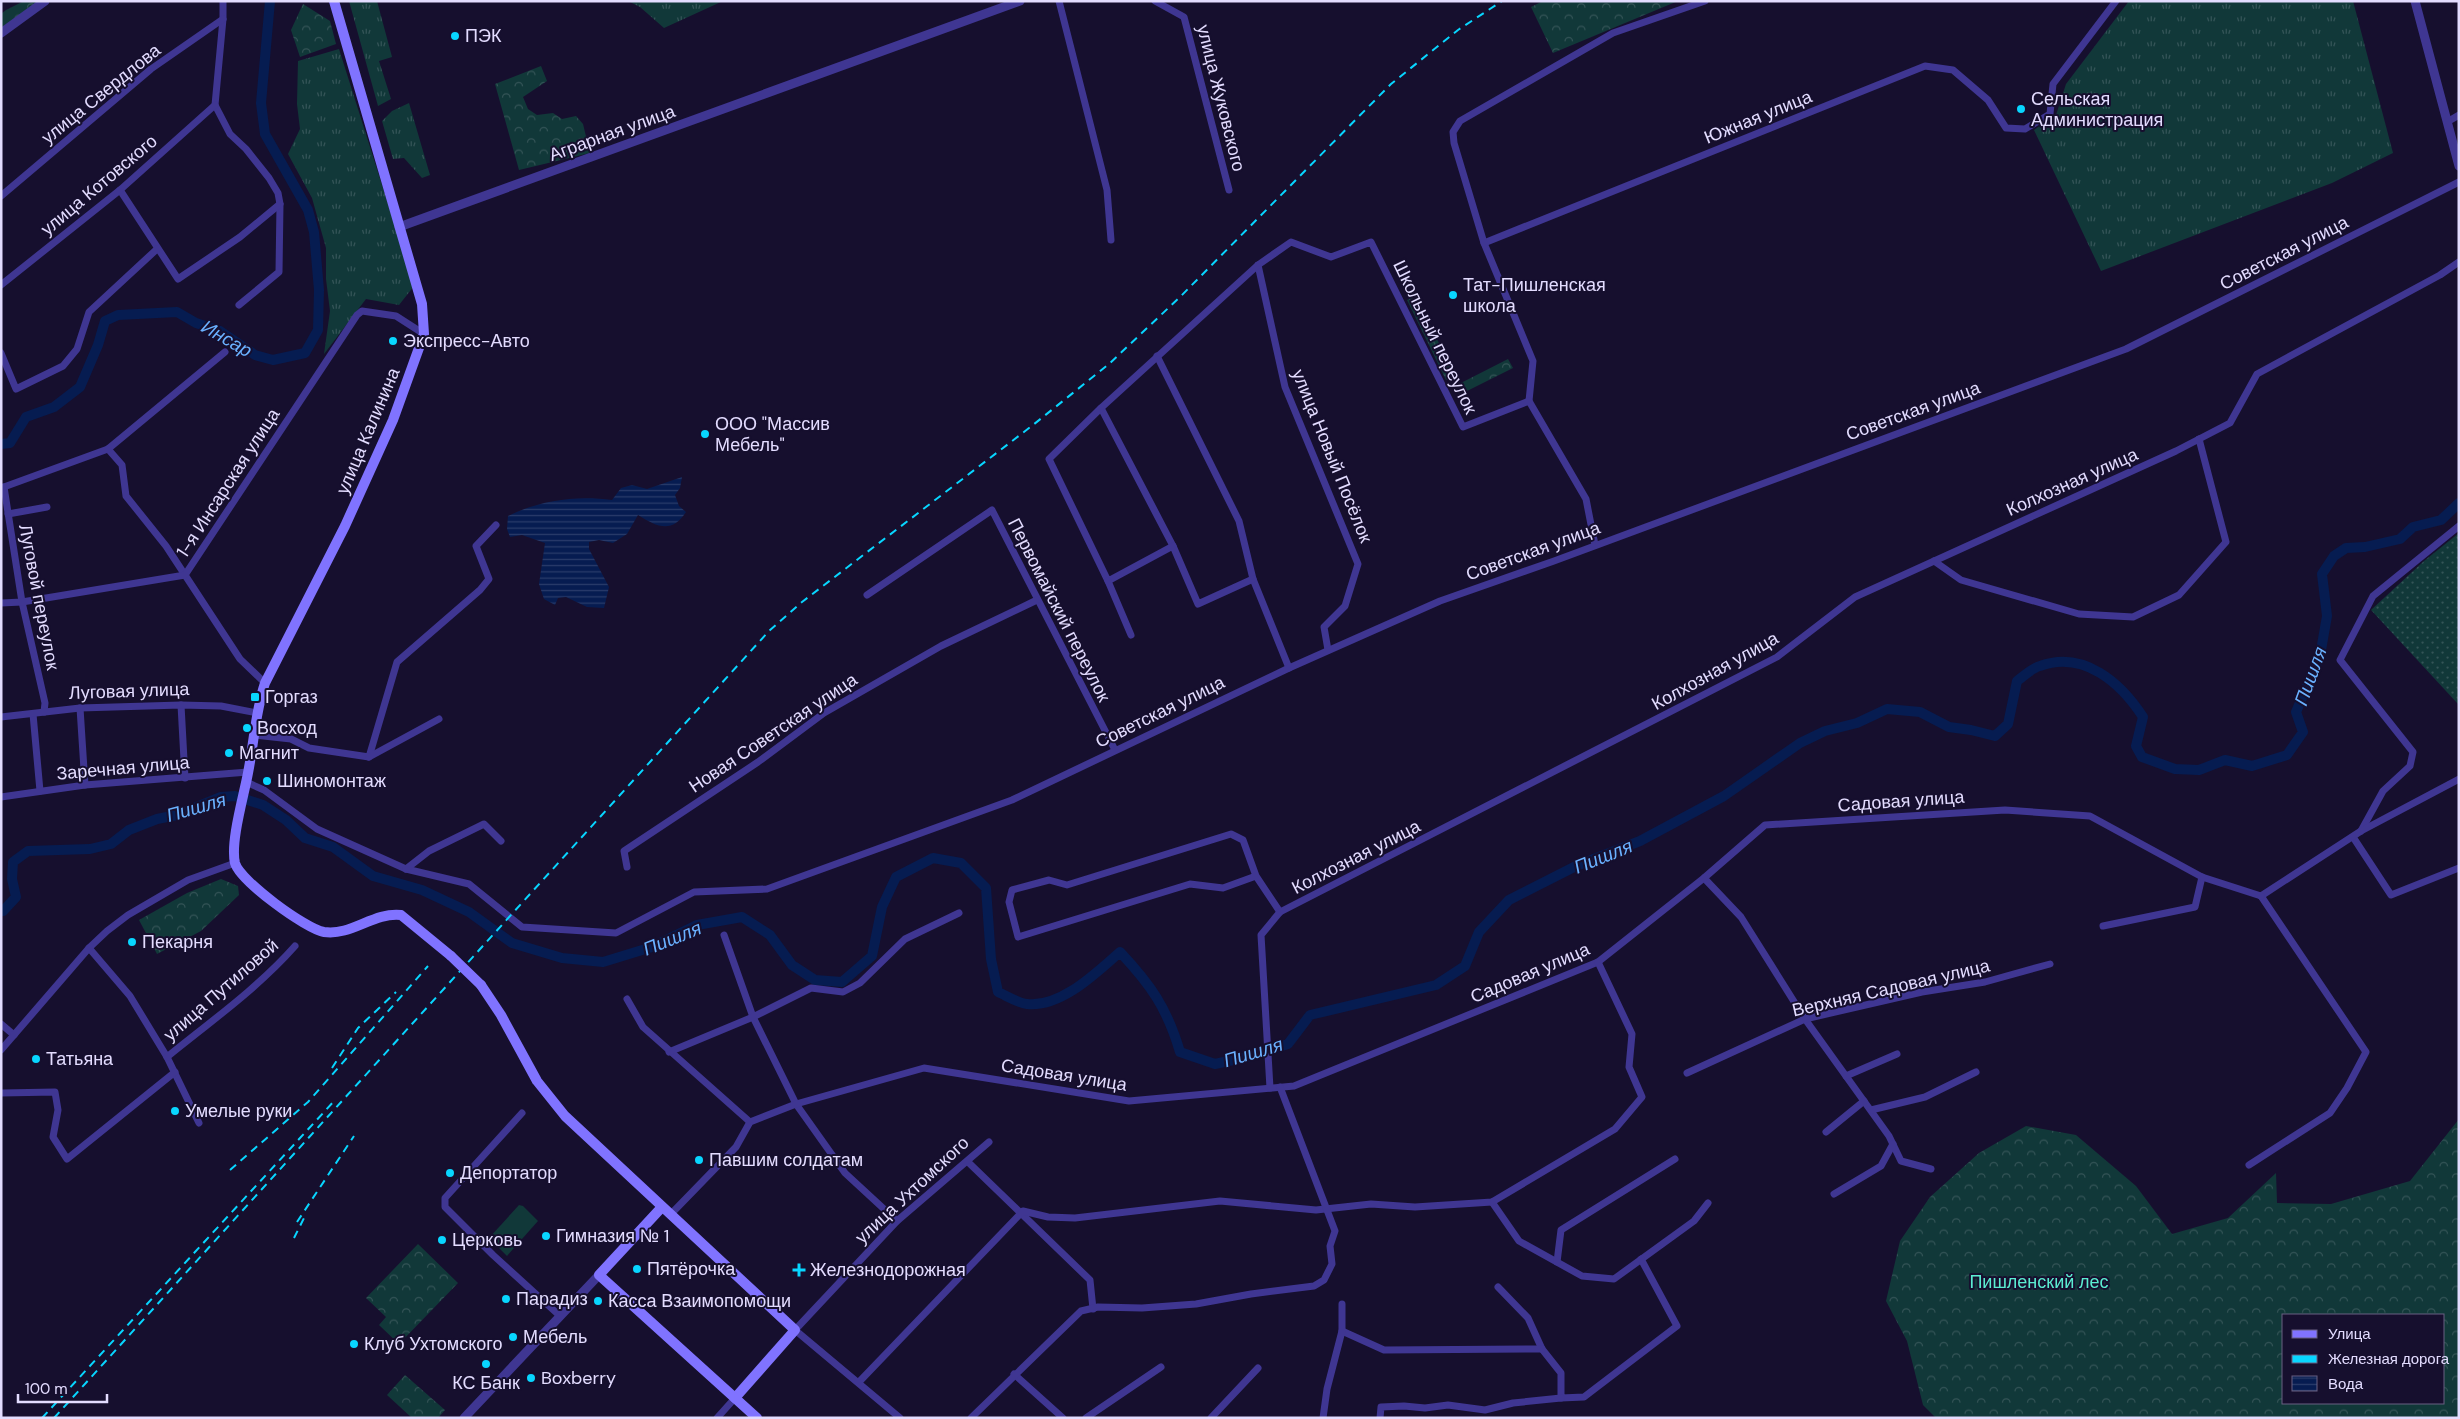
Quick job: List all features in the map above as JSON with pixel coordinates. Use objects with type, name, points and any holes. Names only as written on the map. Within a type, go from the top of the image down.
[{"type":"main road","name":"улица Калинина","points":[[236,863],[236,838],[239,815],[257,714],[265,683],[372,468],[393,420],[424,334],[422,304],[334,1]]},
{"type":"main road","points":[[236,863],[244,877],[258,890],[313,928],[324,932],[336,932],[348,930],[381,916],[401,915],[451,956],[482,985],[501,1015],[537,1081],[580,1132],[795,1330]]},
{"type":"main road","points":[[662,1207],[599,1275],[757,1418]]},
{"type":"main road","name":"улица Ухтомского","points":[[735,1398],[795,1330]]},
{"type":"street","points":[[1,32],[45,1]]},
{"type":"street","points":[[223,1],[215,105],[230,134],[246,149],[269,178],[278,193],[280,204],[279,272],[239,305]]},
{"type":"street","name":"Аграрная улица","points":[[399,227],[1020,1]]},
{"type":"street","points":[[1059,1],[1106,190],[1111,240]]},
{"type":"street","name":"улица Жуковского","points":[[1155,1],[1184,17],[1229,190]]},
{"type":"street","points":[[1595,545],[1586,499],[1529,401],[1532,361],[1484,243],[1454,143],[1453,132],[1460,122],[1613,33],[1704,1]]},
{"type":"street","name":"Южная улица","points":[[1484,243],[1924,66],[1953,70],[1988,100],[2006,128],[2025,129],[2050,114],[2053,84],[2116,1]]},
{"type":"street","points":[[2415,1],[2459,166]]},
{"type":"street","name":"улица Свердлова","points":[[1,196],[151,69],[223,20]]},
{"type":"street","name":"улица Котовского","points":[[1,285],[120,190],[215,105]]},
{"type":"street","points":[[2447,122],[2459,115]]},
{"type":"street","name":"Советская улица","points":[[406,869],[469,884],[522,927],[616,933],[694,892],[767,889],[1012,800],[1289,668],[1440,601],[1554,561],[2126,349],[2459,182]]},
{"type":"street","points":[[120,190],[178,279],[240,237],[280,204]]},
{"type":"street","name":"Школьный переулок","points":[[1258,265],[1291,242],[1331,257],[1371,242],[1462,427],[1529,401]]},
{"type":"street","points":[[1,353],[16,389],[63,366],[77,350],[89,312],[157,248]]},
{"type":"street","name":"Колхозная улица","points":[[1270,1088],[1261,935],[1280,912],[1777,657],[1854,597],[2199,439],[2230,423],[2257,374],[2440,275],[2459,262]]},
{"type":"street","points":[[1132,635],[1049,459],[1157,356],[1258,265]]},
{"type":"street","name":"улица Новый Посёлок","points":[[1258,265],[1285,387],[1358,564],[1345,606],[1324,627],[1328,650]]},
{"type":"street","name":"1-я Инсарская улица","points":[[1,603],[22,602],[185,575],[357,315],[362,311],[396,316],[424,334]]},
{"type":"street","points":[[3,487],[108,449],[225,352]]},
{"type":"street","points":[[1157,356],[1239,521],[1253,579],[1289,668]]},
{"type":"street","points":[[1101,408],[1173,546],[1198,604],[1253,579]]},
{"type":"street","points":[[1934,561],[1961,580],[2079,614],[2133,617],[2180,595],[2226,542],[2199,439]]},
{"type":"street","points":[[108,449],[122,465],[126,496],[166,546],[240,659],[265,683]]},
{"type":"street","name":"Луговой переулок","points":[[3,487],[22,602],[45,703],[44,712]]},
{"type":"street","points":[[8,514],[47,506]]},
{"type":"street","name":"Первомайский переулок","points":[[867,595],[992,510],[1115,750]]},
{"type":"street","points":[[369,758],[397,662],[480,590],[489,579],[476,546],[496,525]]},
{"type":"street","points":[[2361,831],[2383,792],[2410,766],[2413,752],[2340,660],[2373,596],[2459,526]]},
{"type":"street","points":[[1108,581],[1173,546]]},
{"type":"street","name":"Новая Советская улица","points":[[627,867],[624,851],[758,762],[824,713],[941,646],[1037,600]]},
{"type":"street","points":[[181,705],[185,778]]},
{"type":"street","name":"Луговая улица","points":[[1,717],[80,708],[181,705],[221,706],[257,714]]},
{"type":"street","points":[[80,708],[86,785]]},
{"type":"street","points":[[33,714],[40,791]]},
{"type":"street","points":[[254,735],[291,739],[309,748],[369,758],[439,719]]},
{"type":"street","name":"Заречная улица","points":[[1,797],[86,785],[185,778],[246,781]]},
{"type":"street","points":[[2249,1165],[2330,1113],[2348,1088],[2366,1052],[2261,896],[2361,831],[2459,779]]},
{"type":"street","points":[[246,781],[264,790],[317,828],[406,869],[429,850],[484,824],[500,841]]},
{"type":"street","name":"Садовая улица","points":[[750,1122],[796,1104],[924,1068],[1129,1101],[1294,1086],[1598,962],[1704,878],[1765,825],[2006,810],[2090,816],[2202,877],[2261,896]]},
{"type":"street","points":[[1256,876],[1223,888],[1190,884],[1018,937],[1008,902],[1012,890],[1049,880],[1067,885],[1231,834],[1243,840],[1256,876],[1280,912]]},
{"type":"street","points":[[2353,837],[2391,896],[2459,868]]},
{"type":"street","points":[[1,1050],[89,948],[128,915],[188,880],[236,863]]},
{"type":"street","points":[[2103,926],[2195,907],[2202,877]]},
{"type":"street","points":[[1704,878],[1741,916],[1805,1019],[1871,1110],[1893,1144],[1901,1161],[1931,1170]]},
{"type":"street","points":[[669,1052],[752,1017],[810,988],[843,992],[860,983],[904,939],[960,913]]},
{"type":"street","points":[[724,935],[752,1017],[796,1104],[845,1173],[897,1221]]},
{"type":"street","name":"улица Путиловой","points":[[167,1057],[248,991],[280,963],[295,946]]},
{"type":"street","points":[[89,948],[130,996],[167,1057],[200,1123]]},
{"type":"street","points":[[859,1382],[1023,1211],[1048,1217],[1075,1218],[1220,1202],[1326,1210],[1371,1204],[1415,1207],[1492,1202],[1615,1129],[1642,1097],[1629,1067],[1632,1034],[1598,962]]},
{"type":"street","name":"Верхняя Садовая улица","points":[[1687,1073],[1805,1019],[1922,992],[1985,982],[2050,964]]},
{"type":"street","points":[[627,998],[643,1027],[750,1122],[736,1147],[670,1215]]},
{"type":"street","points":[[1,1024],[14,1035]]},
{"type":"street","points":[[1846,1076],[1897,1054]]},
{"type":"street","points":[[1,1093],[55,1092],[58,1110],[53,1136],[67,1159],[174,1072]]},
{"type":"street","points":[[1871,1110],[1925,1097],[1976,1072]]},
{"type":"street","points":[[971,1418],[1014,1374],[1081,1311],[1093,1308],[1142,1308],[1196,1304],[1250,1294],[1314,1286],[1324,1280],[1332,1264],[1330,1246],[1335,1231],[1280,1087]]},
{"type":"street","points":[[1826,1132],[1864,1101]]},
{"type":"street","points":[[522,1113],[445,1198],[446,1207],[493,1255],[560,1316]]},
{"type":"street","name":"улица Ухтомского","points":[[795,1330],[897,1221],[968,1162],[988,1142]]},
{"type":"street","points":[[1834,1194],[1881,1166],[1893,1144]]},
{"type":"street","points":[[1557,1262],[1561,1230],[1676,1159]]},
{"type":"street","points":[[968,1162],[1090,1280],[1093,1308]]},
{"type":"street","points":[[1492,1202],[1519,1241],[1582,1276],[1614,1279],[1694,1220],[1708,1203]]},
{"type":"street","points":[[1380,1418],[1381,1407],[1404,1406],[1425,1408],[1448,1405],[1485,1410],[1513,1403],[1584,1397],[1677,1326],[1641,1259]]},
{"type":"street","points":[[464,1418],[599,1275]]},
{"type":"street","points":[[1498,1287],[1528,1318],[1542,1349],[1561,1374],[1561,1398]]},
{"type":"street","points":[[1323,1418],[1327,1389],[1342,1331],[1342,1304]]},
{"type":"street","points":[[795,1330],[900,1418]]},
{"type":"street","points":[[1342,1331],[1384,1350],[1542,1349]]},
{"type":"street","points":[[1086,1418],[1161,1367]]},
{"type":"street","points":[[1211,1418],[1258,1368]]},
{"type":"street","points":[[1014,1374],[1063,1418]]},
{"type":"street","name":"улица Ухтомского","points":[[717,1418],[735,1398]]},
{"type":"street","points":[[1481,1418],[1485,1410]]},
{"type":"green space","points":[[24,1],[40,1],[1,28],[1,14]]},
{"type":"green space","points":[[349,1],[377,1],[392,57],[379,61],[391,99],[378,106]]},
{"type":"green space","points":[[628,1],[723,1],[664,28],[640,7]]},
{"type":"green space","points":[[1543,1],[1678,1],[1553,53],[1531,7]]},
{"type":"green space","points":[[2129,1],[2353,1],[2393,153],[2332,183],[2101,271],[2034,130],[2056,115],[2066,84]]},
{"type":"green space","points":[[303,4],[330,21],[336,44],[300,57],[291,30]]},
{"type":"green space","points":[[339,49],[414,286],[399,305],[366,299],[324,354],[330,311],[326,279],[326,248],[312,198],[288,154],[300,129],[297,104],[298,61]]},
{"type":"green space","points":[[541,66],[547,81],[523,97],[528,109],[537,115],[553,113],[562,119],[576,116],[583,124],[590,153],[519,170],[495,84]]},
{"type":"green space","points":[[409,103],[430,175],[422,178],[404,158],[393,159],[382,121],[392,111]]},
{"type":"green space","points":[[1416,296],[1455,376],[1446,380],[1407,300]]},
{"type":"green space","points":[[1508,359],[1513,368],[1459,395],[1455,386]]},
{"type":"green space","points":[[2459,533],[2458,704],[2371,610],[2424,561]]},
{"type":"green space","points":[[221,879],[238,886],[239,895],[201,931],[157,954],[139,920],[187,893]]},
{"type":"green space","name":"Пишленский лес","points":[[2459,1119],[2459,1418],[1936,1418],[1923,1405],[1907,1341],[1886,1301],[1900,1241],[1930,1197],[1979,1153],[2026,1126],[2076,1135],[2136,1186],[2172,1234],[2228,1218],[2276,1173],[2277,1203],[2331,1204],[2410,1181]]},
{"type":"green space","points":[[519,1205],[523,1206],[538,1221],[507,1256],[489,1238]]},
{"type":"green space","points":[[418,1244],[458,1283],[399,1344],[379,1325],[386,1317],[366,1298]]},
{"type":"green space","points":[[405,1375],[445,1410],[438,1418],[412,1418],[387,1395]]},
{"type":"water","points":[[682,477],[680,488],[675,495],[679,506],[686,512],[681,519],[670,526],[664,526],[652,523],[638,515],[627,534],[613,543],[599,540],[589,542],[589,549],[609,587],[604,608],[587,607],[566,597],[558,598],[555,605],[544,599],[539,584],[545,543],[522,535],[510,537],[507,529],[508,516],[533,506],[559,500],[585,498],[612,500],[621,488],[632,485],[647,489]]},
{"type":"waterway","name":"Инсар","points":[[1,444],[10,443],[26,417],[54,407],[80,387],[98,345],[105,321],[118,315],[177,312],[196,323],[220,331],[255,355],[273,360],[305,353],[318,330],[319,290],[314,232],[308,210],[265,134],[261,103],[270,1]]},
{"type":"waterway","name":"Пишля","points":[[1,911],[16,897],[12,879],[13,862],[28,851],[90,849],[111,844],[129,830],[157,819],[177,815],[221,797],[235,796],[263,805],[286,820],[305,838],[333,847],[373,876],[422,890],[469,912],[512,943],[562,958],[603,962],[652,947],[697,925],[742,917],[770,935],[792,965],[815,980],[842,982],[872,956],[882,907],[896,877],[933,858],[961,863],[986,888],[991,959],[998,992],[1027,1004],[1040,1004],[1053,1000],[1078,987],[1120,952],[1141,975],[1157,998],[1170,1022],[1180,1052],[1215,1064],[1247,1057],[1288,1044],[1310,1015],[1436,985],[1465,966],[1479,932],[1509,900],[1576,866],[1640,841],[1724,796],[1800,743],[1825,731],[1857,723],[1887,709],[1920,712],[1949,727],[1995,736],[2008,724],[2017,681],[2037,667],[2056,662],[2072,662],[2100,673],[2124,692],[2134,704],[2143,717],[2136,746],[2142,757],[2175,769],[2199,770],[2225,760],[2252,766],[2287,755],[2303,732],[2296,712],[2320,656],[2327,616],[2322,574],[2334,556],[2346,548],[2365,547],[2400,539],[2413,527],[2441,520],[2459,503]]},
{"type":"railway","points":[[54,1418],[769,631],[802,602],[1033,425],[1109,364],[1181,296],[1391,84],[1458,30],[1502,1]]},
{"type":"railway","points":[[230,1170],[308,1102],[428,966]]},
{"type":"railway","points":[[332,1068],[358,1028],[396,992]]},
{"type":"railway","points":[[42,1418],[336,1099]]},
{"type":"railway","points":[[297,1222],[354,1136]]},
{"type":"railway","points":[[294,1238],[304,1218]]},
{"type":"place","name":"ПЭК","points":[[455,36]]},
{"type":"place","name":"Сельская Администрация","points":[[2021,109]]},
{"type":"place","name":"Тат-Пишленская школа","points":[[1453,295]]},
{"type":"place","name":"Экспресс-Авто","points":[[393,341]]},
{"type":"place","name":"ООО \"Массив Мебель\"","points":[[705,434]]},
{"type":"place","name":"Горгаз","points":[[255,697]]},
{"type":"place","name":"Восход","points":[[247,728]]},
{"type":"place","name":"Магнит","points":[[229,753]]},
{"type":"place","name":"Шиномонтаж","points":[[267,781]]},
{"type":"place","name":"Пекарня","points":[[132,942]]},
{"type":"place","name":"Татьяна","points":[[36,1059]]},
{"type":"place","name":"Умелые руки","points":[[175,1111]]},
{"type":"place","name":"Павшим солдатам","points":[[699,1160]]},
{"type":"place","name":"Депортатор","points":[[450,1173]]},
{"type":"place","name":"Гимназия № 1","points":[[546,1236]]},
{"type":"place","name":"Церковь","points":[[442,1240]]},
{"type":"place","name":"Пятёрочка","points":[[637,1269]]},
{"type":"place","name":"Железнодорожная","points":[[799,1270]]},
{"type":"place","name":"Парадиз","points":[[506,1299]]},
{"type":"place","name":"Касса Взаимопомощи","points":[[598,1301]]},
{"type":"place","name":"Мебель","points":[[513,1337]]},
{"type":"place","name":"Клуб Ухтомского","points":[[354,1344]]},
{"type":"place","name":"КС Банк","points":[[486,1364]]},
{"type":"place","name":"Boxberry","points":[[531,1378]]}]
